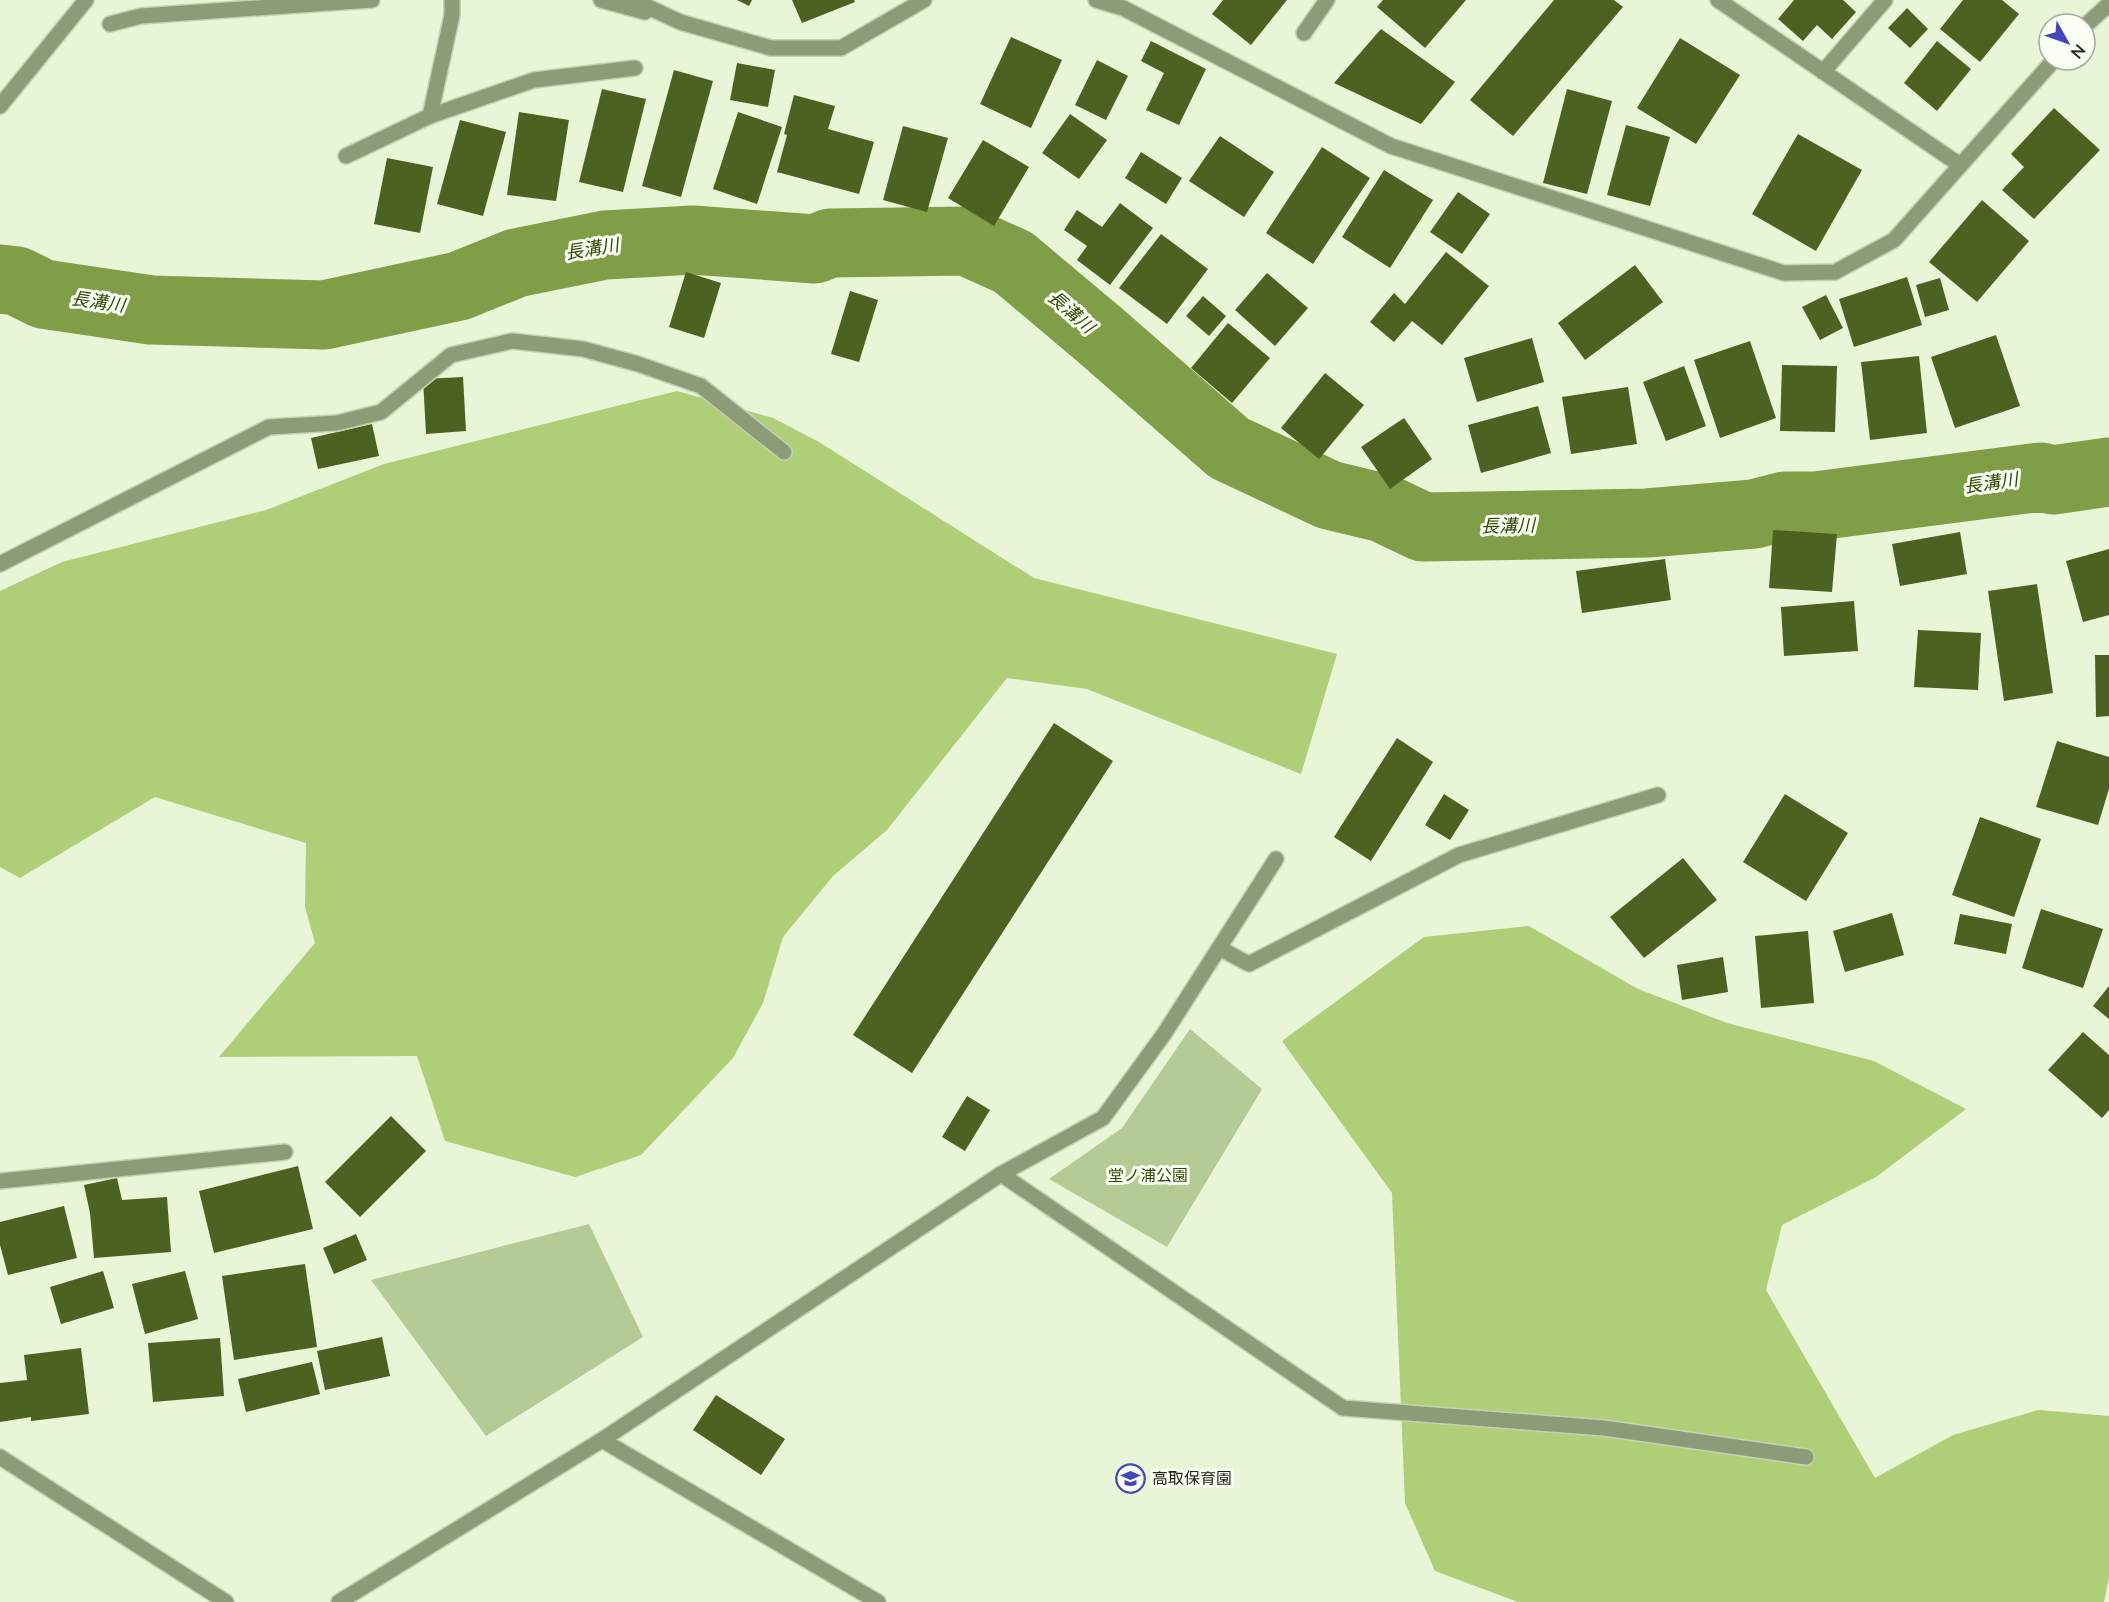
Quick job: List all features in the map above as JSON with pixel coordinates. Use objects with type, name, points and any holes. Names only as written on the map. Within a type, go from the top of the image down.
[{"type":"street","points":[[0,106],[86,0]]},
{"type":"street","points":[[110,24],[141,16],[372,0]]},
{"type":"street","points":[[430,116],[452,15],[452,0]]},
{"type":"street","points":[[601,0],[771,48],[840,48],[924,0]]},
{"type":"street","points":[[633,0],[680,22]]},
{"type":"street","points":[[1096,0],[1123,8],[1391,146],[1784,273],[1835,272],[1894,240],[2043,72]]},
{"type":"street","points":[[1304,33],[1328,0]]},
{"type":"street","points":[[1718,0],[1960,165]]},
{"type":"street","points":[[1823,72],[1885,0]]},
{"type":"street","points":[[2097,15],[2109,4]]},
{"type":"street","points":[[346,156],[430,116],[534,80],[635,68]]},
{"type":"street","points":[[0,564],[269,427],[337,423],[381,412],[451,355],[512,341],[583,350],[638,364],[701,386],[783,452]]},
{"type":"street","points":[[1219,948],[1249,964],[1460,855],[1658,795]]},
{"type":"street","points":[[339,1602],[602,1440],[1001,1174],[1103,1118],[1164,1034],[1276,859]]},
{"type":"street","points":[[0,1181],[285,1152]]},
{"type":"street","points":[[1001,1174],[1343,1408],[1604,1428],[1806,1457]]},
{"type":"street","points":[[602,1440],[878,1602]]},
{"type":"street","points":[[0,1457],[226,1602]]},
{"type":"green space","points":[[677,391],[773,418],[819,442],[1034,578],[1337,654],[1301,774],[1087,689],[1007,678],[887,830],[833,876],[783,937],[763,1003],[733,1058],[641,1155],[575,1177],[445,1141],[417,1056],[219,1057],[315,943],[305,907],[306,843],[155,797],[20,878],[0,867],[0,591],[62,562],[266,510],[384,464]]},
{"type":"green space","points":[[1529,926],[1638,989],[1727,1023],[1874,1061],[1966,1109],[1876,1177],[1782,1225],[1766,1290],[1875,1478],[1953,1435],[2038,1410],[2109,1416],[2109,1577],[2104,1602],[1518,1602],[1435,1571],[1405,1503],[1392,1193],[1282,1041],[1424,937]]},
{"type":"green space","name":"堂ノ浦公園","points":[[1190,1029],[1262,1089],[1167,1247],[1049,1179],[1122,1128]]},
{"type":"green space","points":[[589,1224],[643,1337],[486,1436],[371,1280]]},
{"type":"building","points":[[737,0],[752,0],[749,6]]},
{"type":"building","points":[[792,0],[854,0],[855,2],[802,23]]},
{"type":"building","points":[[1223,0],[1287,0],[1251,45],[1212,14]]},
{"type":"building","points":[[1383,0],[1466,0],[1425,48],[1377,7]]},
{"type":"building","points":[[1554,0],[1614,0],[1623,7],[1513,136],[1470,100]]},
{"type":"building","points":[[1794,0],[1843,0],[1856,12],[1832,39],[1817,25],[1803,41],[1778,19]]},
{"type":"building","points":[[1963,0],[2002,0],[2019,14],[1980,62],[1940,29]]},
{"type":"building","points":[[1907,8],[1928,29],[1910,48],[1888,28]]},
{"type":"building","points":[[1381,29],[1455,82],[1421,124],[1334,83]]},
{"type":"building","points":[[1011,37],[1062,60],[1031,128],[980,104]]},
{"type":"building","points":[[1680,38],[1740,75],[1696,144],[1637,108]]},
{"type":"building","points":[[1151,41],[1206,69],[1179,125],[1146,110],[1164,73],[1141,61]]},
{"type":"building","points":[[1937,41],[1971,69],[1937,111],[1904,83]]},
{"type":"building","points":[[1097,60],[1128,76],[1106,120],[1075,105]]},
{"type":"building","points":[[737,63],[775,70],[768,107],[730,100]]},
{"type":"building","points":[[674,70],[713,81],[681,197],[642,186]]},
{"type":"building","points":[[602,89],[646,99],[623,192],[579,182]]},
{"type":"building","points":[[1567,89],[1612,101],[1587,194],[1543,183]]},
{"type":"building","points":[[794,95],[835,106],[828,129],[874,142],[859,194],[777,172]]},
{"type":"building","points":[[2054,108],[2100,150],[2034,219],[2002,190],[2024,167],[2011,154]]},
{"type":"building","points":[[519,112],[569,120],[556,201],[507,195]]},
{"type":"building","points":[[738,112],[782,127],[757,204],[713,189]]},
{"type":"building","points":[[1070,114],[1107,140],[1079,179],[1042,153]]},
{"type":"building","points":[[460,120],[506,132],[483,216],[437,204]]},
{"type":"building","points":[[1626,125],[1670,137],[1650,206],[1607,195]]},
{"type":"building","points":[[903,126],[948,138],[927,212],[883,200]]},
{"type":"building","points":[[1798,134],[1862,170],[1816,251],[1752,214]]},
{"type":"building","points":[[1220,136],[1274,172],[1244,217],[1189,181]]},
{"type":"building","points":[[983,140],[1029,167],[994,226],[948,198]]},
{"type":"building","points":[[1322,147],[1370,178],[1313,264],[1266,233]]},
{"type":"building","points":[[1141,152],[1182,178],[1166,204],[1125,178]]},
{"type":"building","points":[[387,158],[433,167],[420,233],[374,224]]},
{"type":"building","points":[[1384,170],[1433,200],[1390,268],[1342,237]]},
{"type":"building","points":[[1458,192],[1490,214],[1462,254],[1430,232]]},
{"type":"building","points":[[1982,200],[2029,241],[1977,302],[1929,262]]},
{"type":"building","points":[[1120,203],[1153,228],[1110,285],[1077,260],[1087,246],[1064,230],[1077,210],[1102,227]]},
{"type":"building","points":[[1161,234],[1208,269],[1167,324],[1119,288]]},
{"type":"building","points":[[1446,252],[1489,286],[1442,345],[1412,321],[1394,342],[1370,322],[1394,293],[1405,304]]},
{"type":"building","points":[[1635,265],[1663,302],[1585,360],[1558,323]]},
{"type":"building","points":[[686,272],[721,283],[704,338],[669,327]]},
{"type":"building","points":[[1267,273],[1308,308],[1275,346],[1235,310]]},
{"type":"building","points":[[1907,277],[1922,325],[1854,347],[1839,299]]},
{"type":"building","points":[[1940,278],[1949,310],[1925,317],[1916,285]]},
{"type":"building","points":[[850,291],[878,300],[859,362],[831,354]]},
{"type":"building","points":[[1826,295],[1843,328],[1820,340],[1802,307]]},
{"type":"building","points":[[1203,296],[1226,316],[1209,336],[1186,316]]},
{"type":"building","points":[[1228,323],[1270,358],[1232,403],[1191,368]]},
{"type":"building","points":[[1996,335],[2020,406],[1955,428],[1931,357]]},
{"type":"building","points":[[1532,338],[1544,382],[1477,402],[1464,358]]},
{"type":"building","points":[[1750,341],[1776,418],[1720,438],[1694,360]]},
{"type":"building","points":[[1919,356],[1927,433],[1870,440],[1861,362]]},
{"type":"building","points":[[1782,365],[1837,366],[1835,432],[1780,431]]},
{"type":"building","points":[[1684,366],[1706,426],[1666,441],[1643,382]]},
{"type":"building","points":[[1325,373],[1364,405],[1319,459],[1281,428]]},
{"type":"building","points":[[463,377],[466,431],[426,434],[423,379]]},
{"type":"building","points":[[1628,387],[1637,444],[1571,454],[1562,397]]},
{"type":"building","points":[[1538,406],[1551,453],[1481,473],[1468,425]]},
{"type":"building","points":[[1404,418],[1432,459],[1390,489],[1361,447]]},
{"type":"building","points":[[372,424],[379,456],[318,469],[311,438]]},
{"type":"building","points":[[1773,530],[1837,534],[1832,592],[1769,588]]},
{"type":"building","points":[[1960,532],[1967,574],[1900,586],[1892,544]]},
{"type":"building","points":[[2109,549],[2109,615],[2083,622],[2066,561]]},
{"type":"building","points":[[1665,559],[1671,600],[1582,613],[1576,571]]},
{"type":"building","points":[[2037,584],[2053,693],[2004,701],[1988,591]]},
{"type":"building","points":[[1854,601],[1858,651],[1784,656],[1781,607]]},
{"type":"building","points":[[1918,630],[1981,633],[1978,690],[1914,687]]},
{"type":"building","points":[[2095,655],[2109,655],[2109,716],[2096,717]]},
{"type":"building","points":[[1054,723],[1113,761],[912,1073],[853,1035]]},
{"type":"building","points":[[1397,738],[1433,762],[1371,861],[1334,837]]},
{"type":"building","points":[[2057,741],[2109,757],[2109,789],[2098,825],[2036,807]]},
{"type":"building","points":[[1444,794],[1469,810],[1450,840],[1425,825]]},
{"type":"building","points":[[1785,794],[1848,833],[1806,901],[1743,862]]},
{"type":"building","points":[[1980,817],[2041,839],[2014,917],[1952,895]]},
{"type":"building","points":[[1683,858],[1717,900],[1644,958],[1610,917]]},
{"type":"building","points":[[2041,909],[2103,929],[2083,988],[2022,968]]},
{"type":"building","points":[[1892,913],[1904,955],[1845,972],[1833,931]]},
{"type":"building","points":[[1960,914],[2012,924],[2006,954],[1954,944]]},
{"type":"building","points":[[1808,931],[1814,1003],[1761,1008],[1755,936]]},
{"type":"building","points":[[1723,957],[1728,992],[1682,1000],[1677,965]]},
{"type":"building","points":[[2109,986],[2109,1019],[2093,1006]]},
{"type":"building","points":[[2083,1032],[2109,1055],[2109,1110],[2102,1118],[2048,1070]]},
{"type":"building","points":[[967,1096],[990,1110],[965,1151],[942,1137]]},
{"type":"building","points":[[391,1116],[426,1151],[360,1217],[325,1182]]},
{"type":"building","points":[[298,1166],[313,1229],[214,1253],[199,1191]]},
{"type":"building","points":[[117,1178],[122,1200],[167,1197],[171,1252],[94,1258],[90,1213],[84,1185]]},
{"type":"building","points":[[64,1206],[77,1258],[8,1275],[0,1245],[0,1222]]},
{"type":"building","points":[[356,1234],[367,1260],[334,1274],[323,1248]]},
{"type":"building","points":[[305,1264],[317,1347],[234,1360],[222,1276]]},
{"type":"building","points":[[103,1271],[114,1308],[61,1324],[50,1287]]},
{"type":"building","points":[[185,1271],[198,1319],[145,1334],[132,1284]]},
{"type":"building","points":[[382,1337],[390,1376],[325,1390],[317,1351]]},
{"type":"building","points":[[220,1338],[224,1396],[153,1402],[148,1343]]},
{"type":"building","points":[[81,1348],[89,1414],[31,1421],[31,1417],[0,1422],[0,1383],[27,1380],[24,1355]]},
{"type":"building","points":[[312,1362],[320,1394],[246,1412],[238,1379]]},
{"type":"building","points":[[716,1395],[785,1439],[761,1475],[693,1430]]},
{"type":"waterway","name":"長溝川","points":[[0,279],[17,281],[43,294],[151,310],[324,315],[459,286],[516,263],[605,245],[693,240],[815,249],[830,243],[966,241],[1013,262],[1229,448],[1329,495],[1383,508],[1423,527],[1647,523],[1754,514],[1785,506],[1816,506],[2041,477],[2053,480],[2109,472]]},
{"type":"place","name":"高取保育園","points":[[1131,1478]]}]
